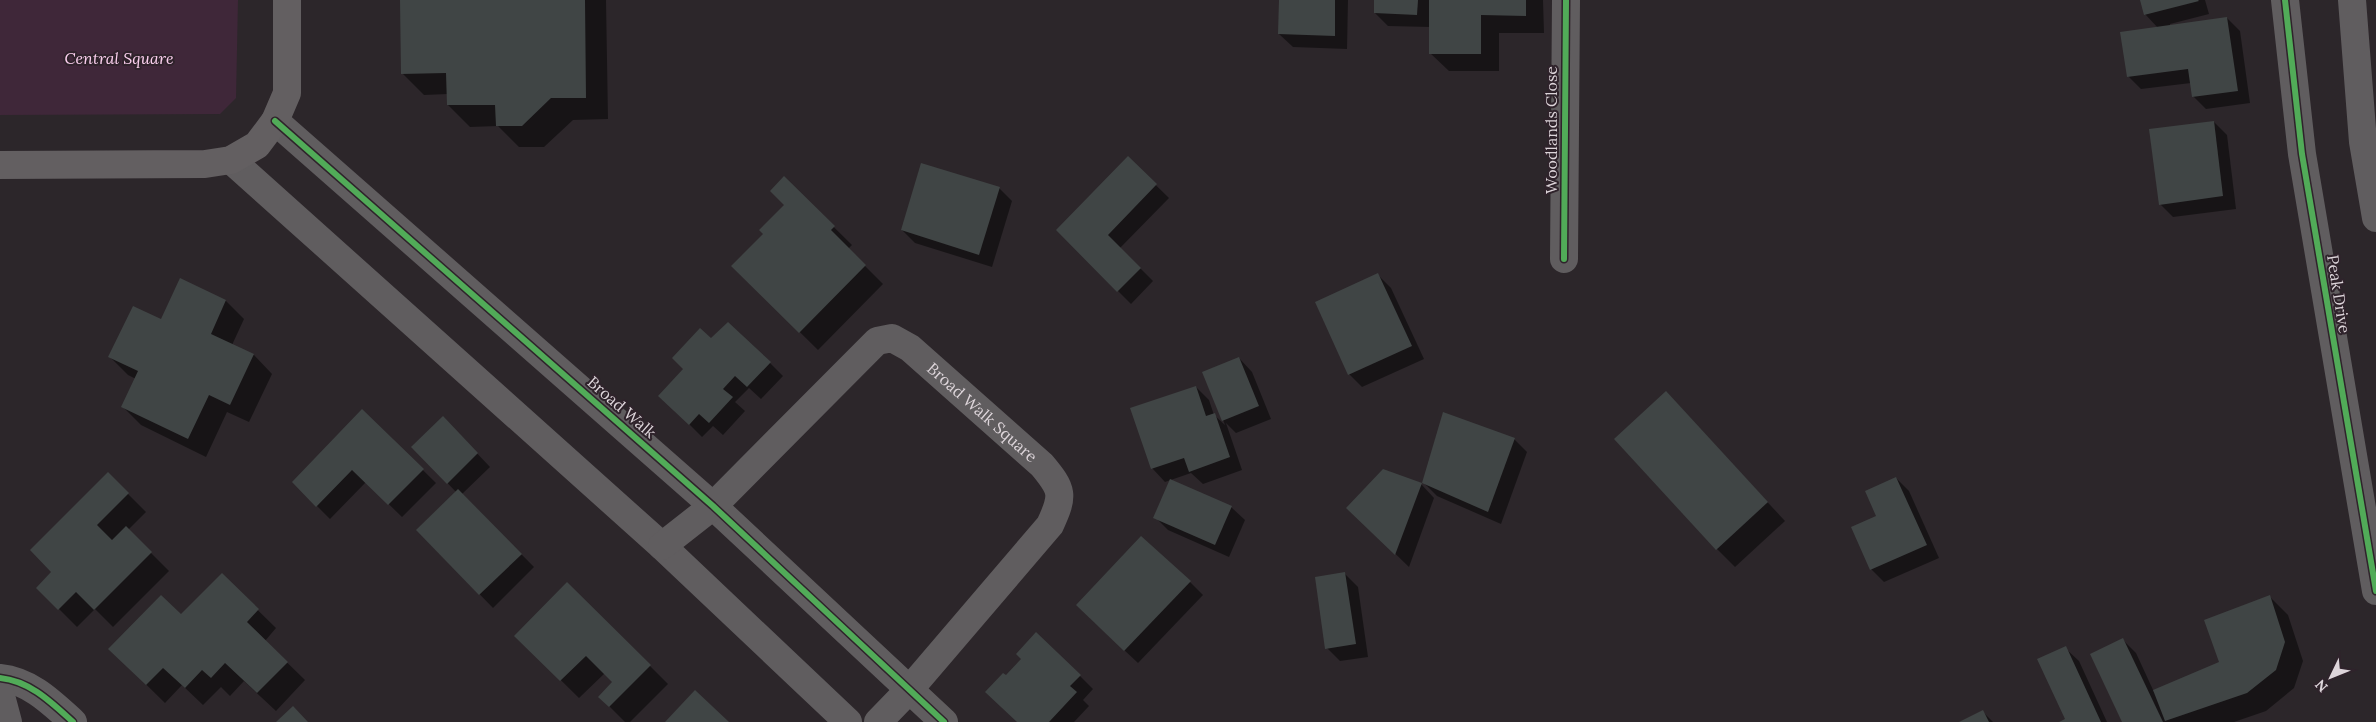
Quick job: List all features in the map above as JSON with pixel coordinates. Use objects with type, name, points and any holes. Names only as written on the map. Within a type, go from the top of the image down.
[{"type":"street","points":[[0,165],[205,164],[231,160],[257,145],[275,120],[287,93],[287,0]]},
{"type":"street","name":"Woodlands Close","points":[[1564,259],[1566,0]]},
{"type":"street","name":"Peak Drive","points":[[2285,0],[2302,154],[2376,591]]},
{"type":"street","points":[[2352,0],[2363,142],[2376,218]]},
{"type":"street","name":"Broad Walk","points":[[275,120],[713,506],[944,722]]},
{"type":"street","points":[[231,160],[662,546],[848,722]]},
{"type":"street","name":"Broad Walk Square","points":[[713,506],[864,352],[877,340],[892,338],[910,348],[1042,465],[1058,484],[1060,505],[1050,525],[909,690]]},
{"type":"street","points":[[662,546],[713,506]]},
{"type":"street","points":[[0,678],[17,680],[47,698],[73,722]]},
{"type":"street","points":[[878,722],[909,690]]},
{"type":"street","points":[[0,692],[8,722]]},
{"type":"green space","name":"Central Square","points":[[0,0],[238,0],[236,98],[220,114],[0,115]]},
{"type":"building","points":[[400,0],[585,0],[586,98],[551,98],[522,126],[496,126],[495,105],[447,105],[446,73],[401,74]]},
{"type":"building","points":[[1279,0],[1335,0],[1335,36],[1278,34]]},
{"type":"building","points":[[1374,0],[1418,0],[1417,15],[1374,13]]},
{"type":"building","points":[[1429,0],[1526,0],[1526,16],[1481,15],[1481,54],[1429,54]]},
{"type":"building","points":[[2140,0],[2198,0],[2199,1],[2144,15]]},
{"type":"building","points":[[2227,17],[2238,91],[2192,97],[2188,69],[2127,77],[2120,32]]},
{"type":"building","points":[[2214,121],[2223,196],[2159,205],[2149,129]]},
{"type":"building","points":[[1128,156],[1157,184],[1108,235],[1141,268],[1117,292],[1056,230]]},
{"type":"building","points":[[921,163],[1000,187],[979,255],[901,230]]},
{"type":"building","points":[[784,176],[835,226],[831,230],[866,265],[799,333],[731,266],[763,234],[759,230],[784,205],[770,191]]},
{"type":"building","points":[[1378,273],[1412,346],[1348,375],[1315,302]]},
{"type":"building","points":[[180,278],[226,300],[211,334],[254,354],[230,405],[209,395],[188,439],[121,407],[138,371],[108,357],[133,306],[161,319]]},
{"type":"building","points":[[728,322],[771,362],[747,387],[735,376],[723,389],[733,397],[709,423],[699,414],[689,425],[658,396],[683,369],[672,358],[700,328],[711,338]]},
{"type":"building","points":[[1239,357],[1259,406],[1222,421],[1202,372]]},
{"type":"building","points":[[1196,386],[1206,416],[1215,413],[1230,457],[1189,472],[1184,458],[1151,469],[1130,408]]},
{"type":"building","points":[[1666,391],[1768,502],[1716,550],[1614,439]]},
{"type":"building","points":[[362,409],[424,469],[388,505],[352,470],[316,507],[292,482]]},
{"type":"building","points":[[1443,412],[1515,438],[1488,512],[1422,483]]},
{"type":"building","points":[[443,416],[478,453],[447,484],[411,447]]},
{"type":"building","points":[[1383,469],[1422,483],[1395,555],[1346,508]]},
{"type":"building","points":[[108,472],[129,493],[97,525],[112,540],[126,526],[152,552],[94,610],[76,592],[58,610],[36,588],[51,572],[30,550]]},
{"type":"building","points":[[1896,477],[1927,545],[1870,570],[1851,527],[1876,516],[1865,491]]},
{"type":"building","points":[[1170,479],[1232,506],[1215,545],[1153,518]]},
{"type":"building","points":[[458,489],[522,554],[479,595],[416,530]]},
{"type":"building","points":[[1141,536],[1191,581],[1124,651],[1076,605]]},
{"type":"building","points":[[1345,572],[1356,644],[1325,649],[1315,577]]},
{"type":"building","points":[[222,573],[259,609],[247,622],[288,662],[257,693],[225,663],[211,678],[202,670],[185,688],[163,668],[146,685],[108,649],[161,595],[181,614]]},
{"type":"building","points":[[567,582],[651,665],[609,707],[598,697],[612,682],[586,656],[560,681],[514,636]]},
{"type":"building","points":[[2270,595],[2285,642],[2276,670],[2247,693],[2165,721],[2153,690],[2219,662],[2204,620]]},
{"type":"building","points":[[1036,632],[1081,675],[1070,686],[1077,692],[1049,722],[1017,722],[985,692],[1003,673],[1006,675],[1021,659],[1016,654]]},
{"type":"building","points":[[2123,638],[2163,722],[2122,722],[2090,654]]},
{"type":"building","points":[[2066,646],[2101,722],[2059,722],[2065,719],[2037,659]]},
{"type":"building","points":[[695,690],[729,722],[665,722]]},
{"type":"building","points":[[293,706],[308,722],[276,722]]},
{"type":"building","points":[[1983,710],[1989,722],[1959,722]]},
{"type":"cycle path","points":[[1564,259],[1566,0]]},
{"type":"cycle path","points":[[2285,0],[2302,154],[2376,591]]},
{"type":"cycle path","points":[[275,121],[713,506],[944,722]]},
{"type":"cycle path","points":[[0,678],[21,683],[40,694],[73,722]]}]
